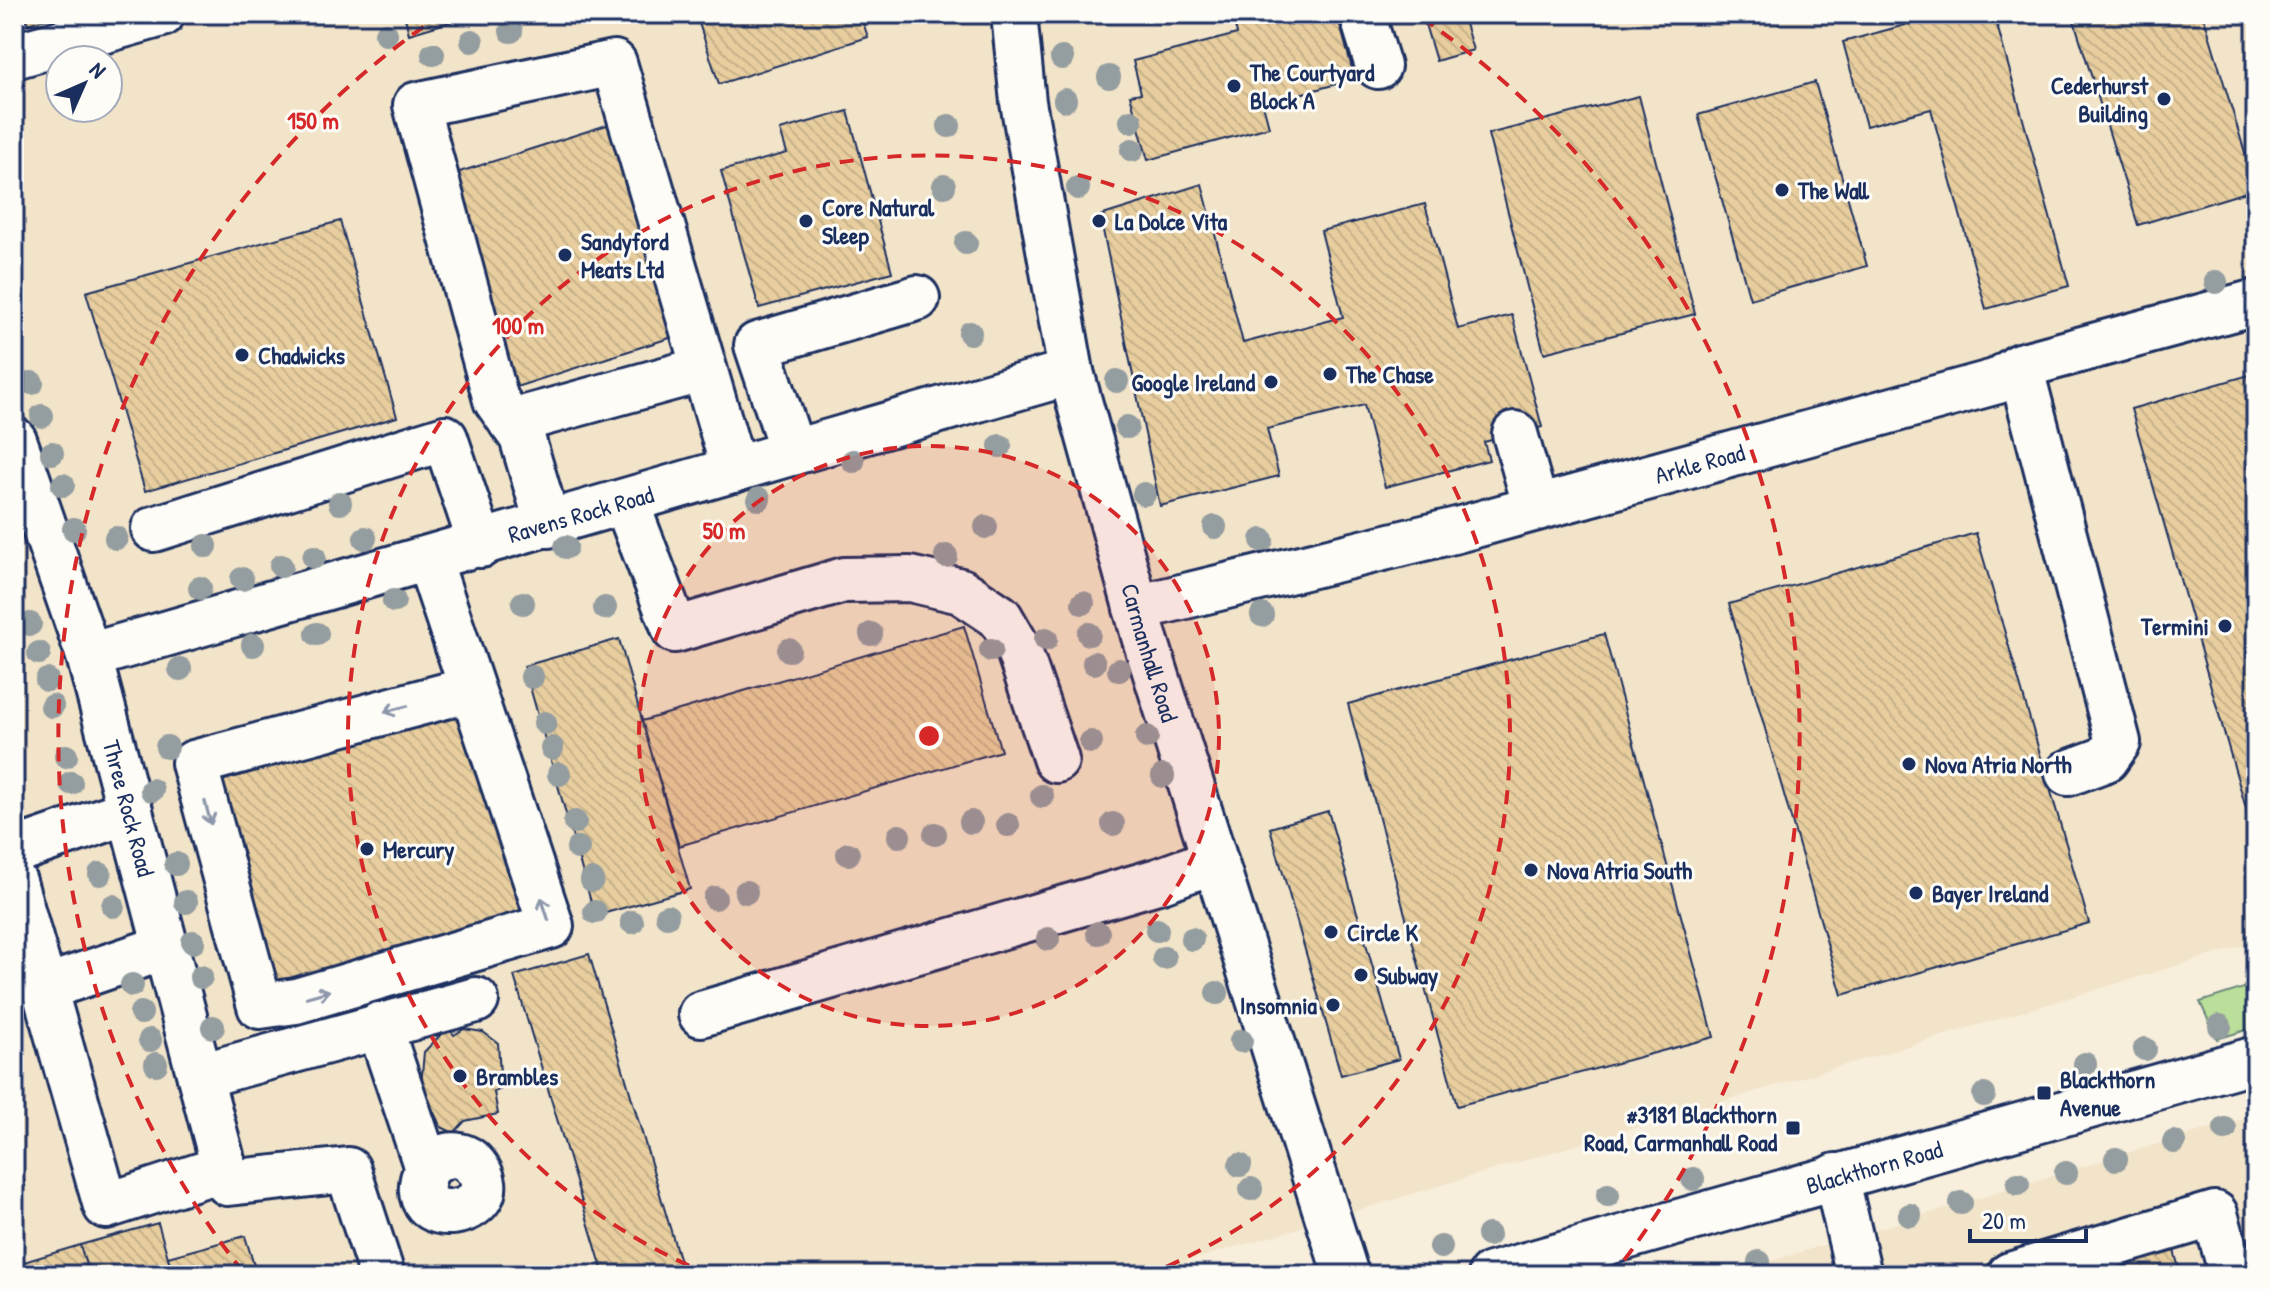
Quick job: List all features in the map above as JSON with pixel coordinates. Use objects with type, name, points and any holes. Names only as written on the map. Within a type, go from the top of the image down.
[{"type":"street","points":[[14,56],[162,14]]},
{"type":"street","name":"Carmanhall Road","points":[[1014,14],[1023,102],[1071,372],[1136,608],[1213,861],[1346,1275]]},
{"type":"street","points":[[1362,14],[1378,66]]},
{"type":"street","points":[[548,525],[522,437],[496,400],[416,105],[614,63],[734,470]]},
{"type":"street","points":[[793,453],[757,345],[917,298]]},
{"type":"street","name":"Arkle Road","points":[[1136,608],[1536,508],[1998,381],[2020,366],[2256,302]]},
{"type":"street","points":[[2020,366],[2118,742],[2106,759],[2068,773]]},
{"type":"street","points":[[511,422],[704,369]]},
{"type":"street","name":"Ravens Rock Road","points":[[89,656],[1071,372]]},
{"type":"street","points":[[1515,434],[1536,508]]},
{"type":"street","points":[[154,529],[445,438],[481,545]]},
{"type":"street","name":"Three Rock Road","points":[[14,440],[29,528],[89,656],[226,1175]]},
{"type":"street","points":[[626,502],[675,630],[844,580],[910,579],[961,591],[1000,617],[1018,648],[1056,760]]},
{"type":"street","points":[[429,560],[551,926],[296,1001],[260,1006],[194,763],[471,689]]},
{"type":"street","points":[[14,851],[130,811]]},
{"type":"street","points":[[701,1014],[1161,880],[1213,861]]},
{"type":"street","points":[[14,882],[106,1206],[226,1175],[348,1170],[382,1275]]},
{"type":"street","points":[[44,988],[166,947]]},
{"type":"street","points":[[200,1076],[476,1000]]},
{"type":"street","points":[[379,1025],[427,1168]]},
{"type":"street","name":"Blackthorn Road","points":[[1491,1275],[2256,1059]]},
{"type":"street","points":[[1836,1176],[1859,1275]]},
{"type":"street","points":[[2010,1275],[2215,1214],[2232,1275]]},
{"type":"shaded area","points":[[14,14],[2256,14],[2256,942],[1141,1275],[14,1275]]},
{"type":"shaded area","points":[[2256,1116],[2256,1275],[1725,1275],[2214,1127]]},
{"type":"green space","points":[[2256,984],[2256,1027],[2217,1039],[2200,1002]]},
{"type":"building","points":[[25,14],[62,14],[28,24]]},
{"type":"building","points":[[404,14],[477,14],[409,34]]},
{"type":"building","points":[[696,14],[860,14],[868,37],[719,84]]},
{"type":"building","name":"The Courtyard Block A","points":[[1232,14],[1337,14],[1355,79],[1263,104],[1269,127],[1148,160],[1130,95],[1141,93],[1133,61],[1237,34]]},
{"type":"building","points":[[1422,14],[1462,14],[1473,50],[1436,61]]},
{"type":"building","points":[[1902,14],[1994,14],[2069,286],[1986,309],[1931,109],[1866,126],[1843,42],[1905,25]]},
{"type":"building","name":"Cederhurst Building","points":[[2072,14],[2203,14],[2256,189],[2138,225]]},
{"type":"building","name":"The Wall","points":[[1815,82],[1867,266],[1750,299],[1698,115]]},
{"type":"building","points":[[1639,96],[1695,314],[1544,353],[1488,134]]},
{"type":"building","name":"Core Natural Sleep","points":[[848,111],[892,272],[759,308],[721,171],[787,153],[780,130]]},
{"type":"building","name":"Sandyford Meats Ltd","points":[[613,123],[682,334],[516,387],[447,176]]},
{"type":"building","name":"The Chase","points":[[1202,184],[1243,343],[1343,317],[1321,231],[1425,204],[1458,329],[1512,315],[1542,427],[1484,442],[1489,460],[1385,487],[1364,405],[1267,429],[1279,476],[1160,506],[1100,216]]},
{"type":"building","name":"Chadwicks","points":[[340,221],[397,417],[145,491],[86,292]]},
{"type":"building","name":"Termini","points":[[2256,373],[2256,843],[2131,409]]},
{"type":"building","name":"Nova Atria North","points":[[1976,533],[2089,923],[1842,995],[1729,604]]},
{"type":"building","points":[[964,626],[1001,751],[679,846],[642,721]]},
{"type":"building","name":"Nova Atria South","points":[[1604,634],[1714,1037],[1457,1106],[1348,704]]},
{"type":"building","points":[[619,639],[690,889],[595,916],[524,666]]},
{"type":"building","name":"Mercury","points":[[463,710],[523,915],[272,989],[211,784]]},
{"type":"building","name":"Circle K","points":[[1328,811],[1399,1059],[1341,1075],[1270,828]]},
{"type":"building","points":[[589,954],[684,1275],[604,1275],[514,976]]},
{"type":"building","name":"Brambles","points":[[448,1027],[454,1035],[464,1029],[483,1032],[498,1043],[501,1089],[494,1092],[498,1114],[465,1121],[454,1133],[441,1127],[421,1086],[424,1052]]},
{"type":"building","points":[[14,1147],[25,1186],[14,1189]]},
{"type":"building","points":[[158,1223],[173,1275],[89,1275],[80,1245]]},
{"type":"building","points":[[245,1236],[257,1275],[173,1275],[168,1257]]},
{"type":"building","points":[[80,1245],[89,1275],[14,1275],[14,1265]]},
{"type":"building","points":[[2173,1247],[2181,1275],[2075,1275]]},
{"type":"place","name":"The Courtyard Block A","points":[[1234,86]]},
{"type":"place","name":"Cederhurst Building","points":[[2164,99]]},
{"type":"place","name":"The Wall","points":[[1782,190]]},
{"type":"place","name":"Core Natural Sleep","points":[[806,221]]},
{"type":"place","name":"La Dolce Vita","points":[[1099,221]]},
{"type":"place","name":"Sandyford Meats Ltd","points":[[565,255]]},
{"type":"place","name":"Chadwicks","points":[[242,355]]},
{"type":"place","name":"The Chase","points":[[1330,374]]},
{"type":"place","name":"Google Ireland","points":[[1271,382]]},
{"type":"place","name":"Termini","points":[[2225,626]]},
{"type":"place","name":"Nova Atria North","points":[[1909,764]]},
{"type":"place","name":"Mercury","points":[[367,849]]},
{"type":"place","name":"Nova Atria South","points":[[1531,870]]},
{"type":"place","name":"Bayer Ireland","points":[[1916,893]]},
{"type":"place","name":"Circle K","points":[[1331,932]]},
{"type":"place","name":"Subway","points":[[1361,975]]},
{"type":"place","name":"Insomnia","points":[[1333,1005]]},
{"type":"place","name":"Brambles","points":[[460,1076]]},
{"type":"place","name":"Blackthorn Avenue","points":[[2044,1093]]},
{"type":"place","name":"#3181 Blackthorn Road, Carmanhall Road","points":[[1793,1128]]}]
